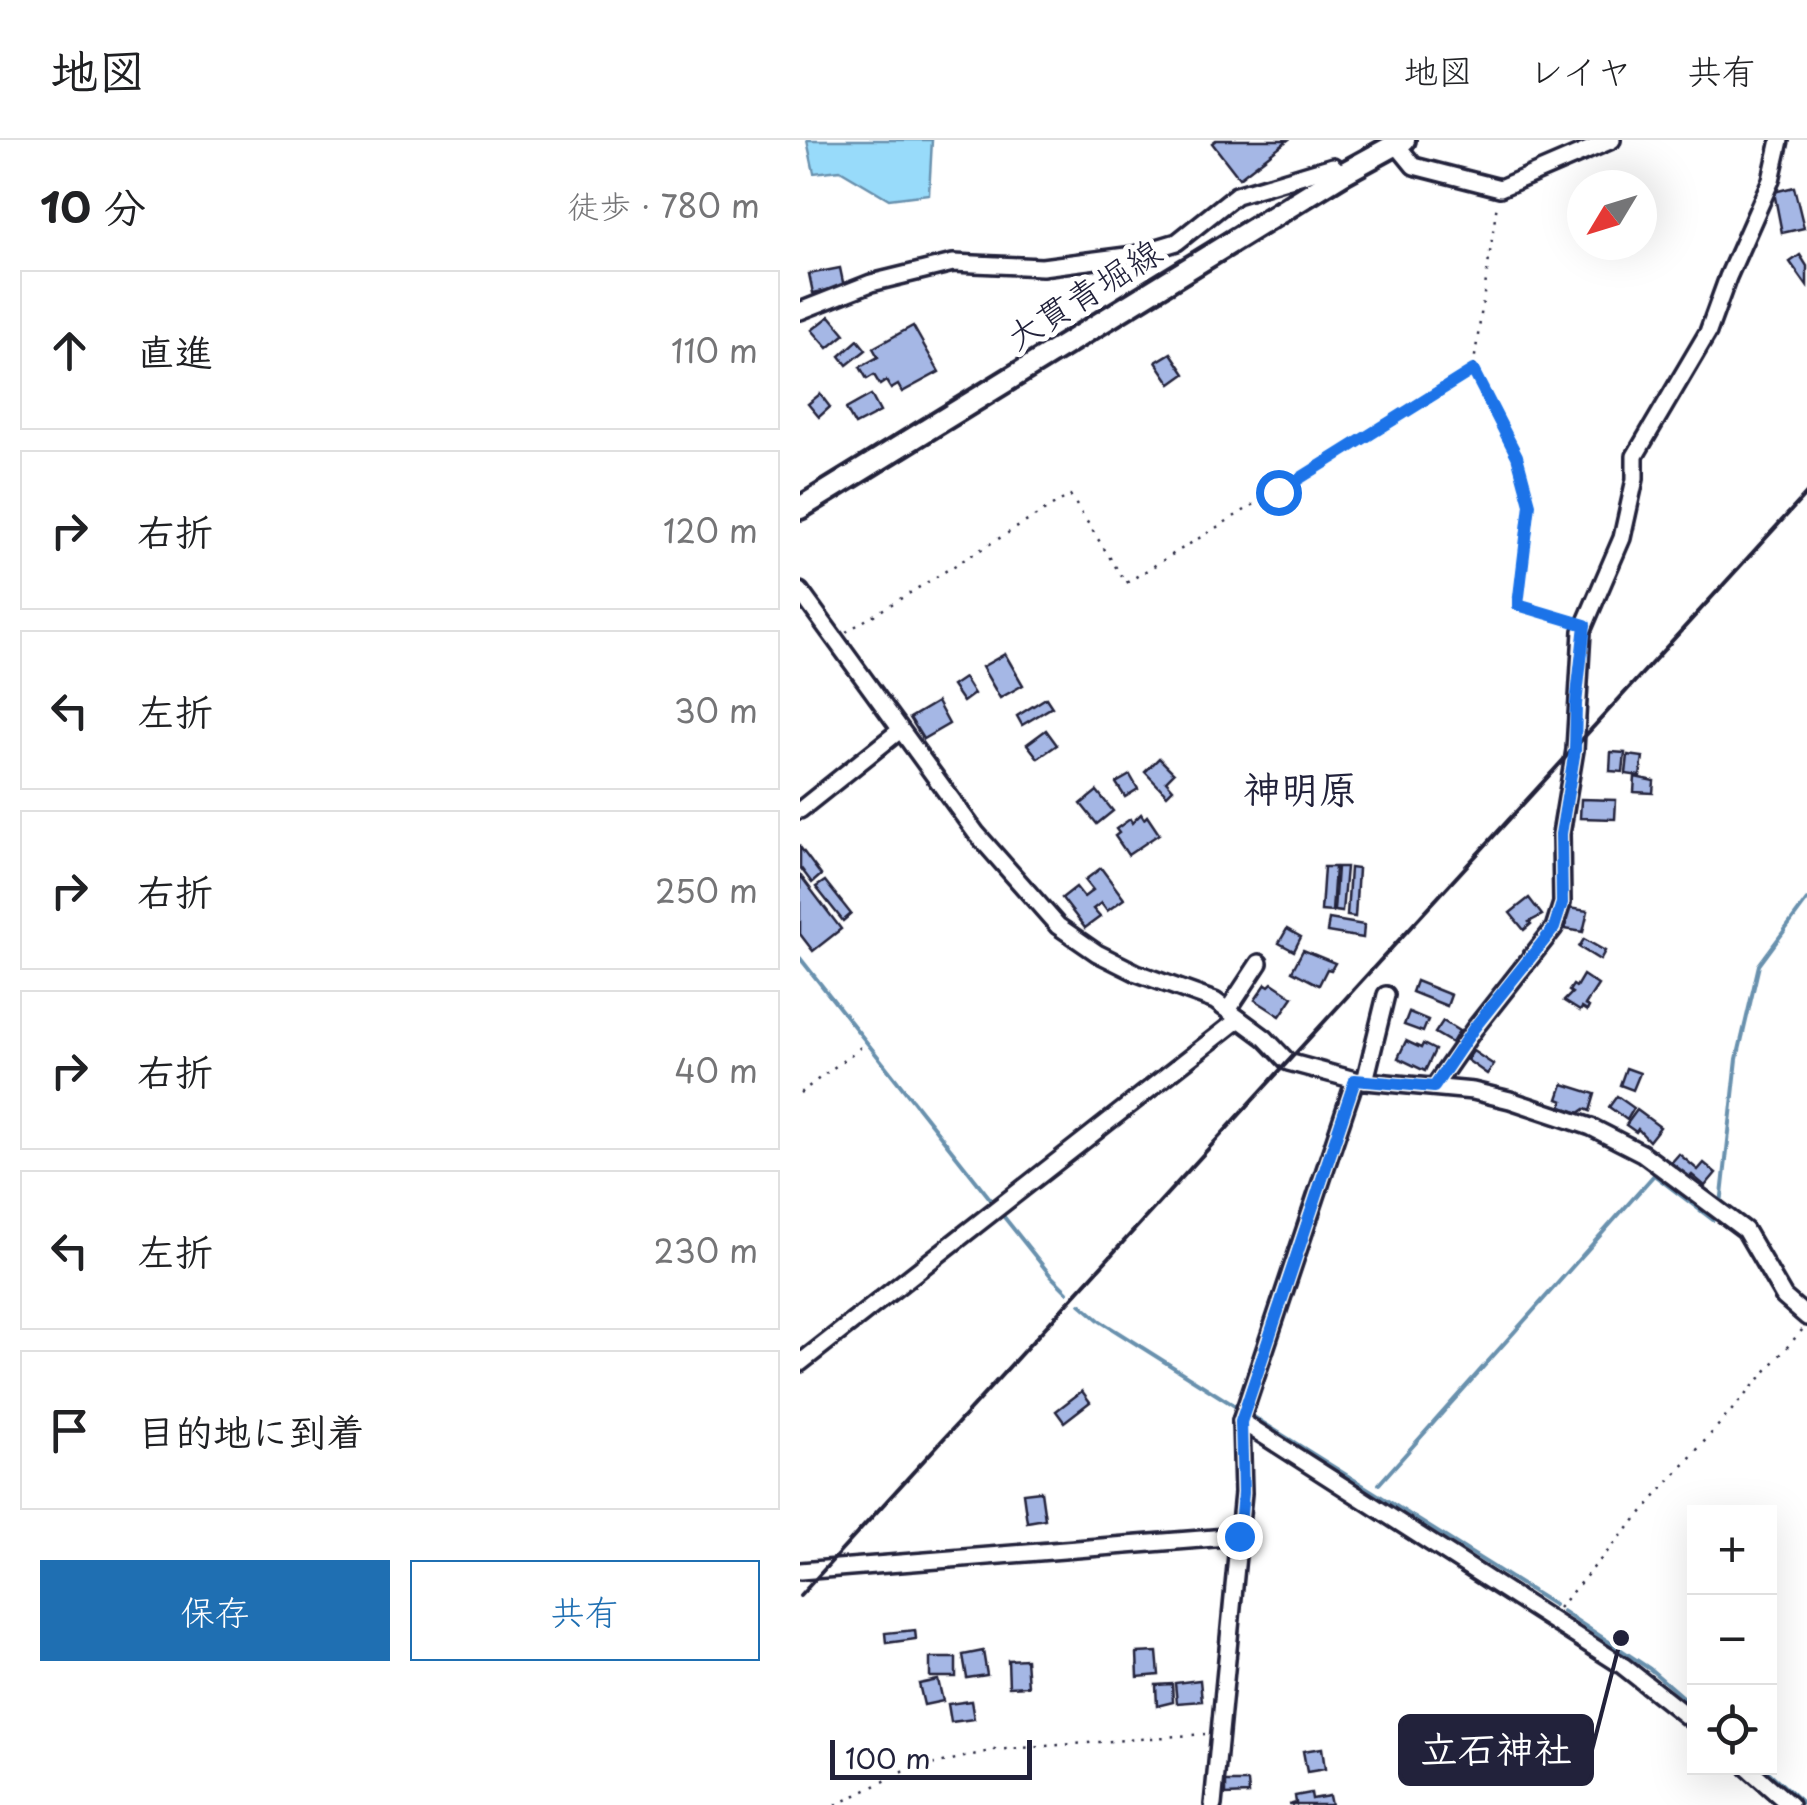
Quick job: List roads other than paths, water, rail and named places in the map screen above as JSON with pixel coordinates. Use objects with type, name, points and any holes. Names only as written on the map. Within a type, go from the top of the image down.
[{"type":"main road","name":"大貫青堀線","points":[[800,508],[1400,142]]},
{"type":"street","points":[[1400,142],[1414,166],[1500,188],[1612,140]]},
{"type":"street","points":[[1434,1087],[1474,1028],[1554,928],[1562,903],[1561,834],[1575,750],[1585,625],[1622,538],[1635,480],[1635,456],[1708,332],[1732,266],[1771,180],[1780,140]]},
{"type":"street","points":[[800,311],[871,283],[952,263],[1042,267],[1134,254],[1177,242],[1236,194],[1333,166],[1342,174]]},
{"type":"street","points":[[800,591],[976,833],[1058,926],[1124,966],[1215,1001],[1288,1062],[1360,1081],[1473,1091],[1591,1126],[1642,1152],[1746,1230],[1784,1296],[1807,1320]]},
{"type":"street","points":[[800,810],[899,731]]},
{"type":"street","points":[[800,1363],[1234,1015],[1259,963]]},
{"type":"street","points":[[1212,1805],[1243,1493],[1241,1422],[1360,1081],[1386,995]]},
{"type":"street","points":[[1792,1305],[1807,1291]]},
{"type":"street","points":[[1241,1422],[1594,1647],[1687,1717]]},
{"type":"street","points":[[800,1571],[1239,1536]]},
{"type":"street","points":[[1756,1775],[1790,1805]]},
{"type":"water","points":[[807,140],[932,140],[929,194],[889,199],[840,170],[814,173]]},
{"type":"waterway","points":[[1721,1205],[1737,1059],[1759,965],[1807,900]]},
{"type":"waterway","points":[[800,958],[992,1201]]},
{"type":"waterway","points":[[1379,1484],[1654,1175],[1713,1220]]},
{"type":"waterway","points":[[1000,1212],[1067,1292]]},
{"type":"waterway","points":[[1080,1304],[1100,1321],[1238,1408]]},
{"type":"waterway","points":[[1249,1414],[1554,1605]]},
{"type":"waterway","points":[[1562,1611],[1650,1669],[1687,1701]]},
{"type":"waterway","points":[[1772,1775],[1805,1805]]},
{"type":"railway","points":[[800,1596],[1807,493]]},
{"type":"place","name":"立石神社","points":[[1621,1638]]},
{"type":"district","name":"神明原","points":[[1300,790]]}]
